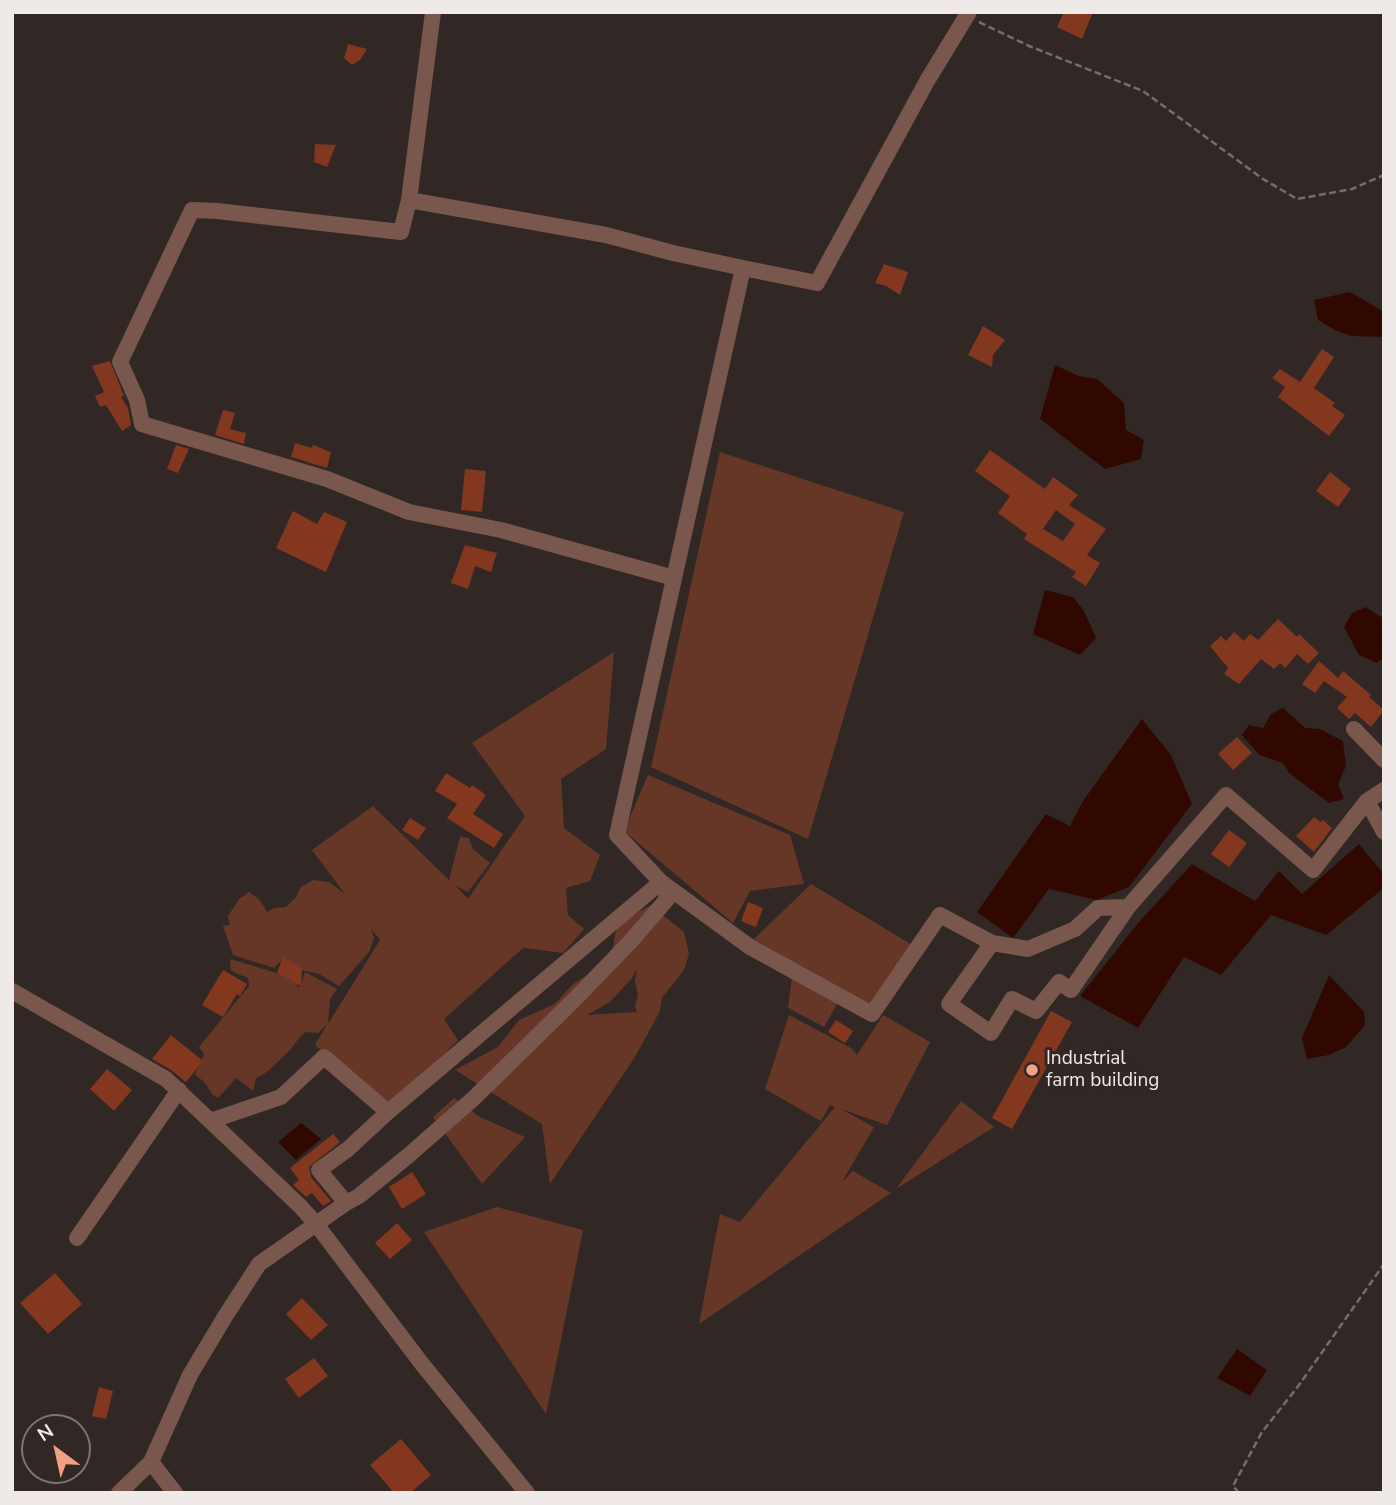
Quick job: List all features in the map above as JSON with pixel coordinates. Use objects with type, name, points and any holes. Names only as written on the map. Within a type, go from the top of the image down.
[{"type":"street","points":[[433,12],[409,201],[401,232],[192,210],[120,362],[137,400],[142,424],[327,480],[409,512],[501,530],[674,578]]},
{"type":"street","points":[[409,201],[606,235],[673,253],[817,283],[927,82],[968,14]]},
{"type":"street","points":[[743,268],[617,835],[661,882],[750,947],[872,1014],[940,915],[992,943],[1028,949],[1075,929],[1098,908],[1128,908]]},
{"type":"street","points":[[1354,730],[1384,760]]},
{"type":"street","points":[[992,943],[949,1004],[991,1034],[1012,999],[1036,1011],[1059,982],[1071,990],[1128,908],[1226,795],[1313,870],[1367,801],[1384,790]]},
{"type":"street","points":[[1367,801],[1384,832]]},
{"type":"street","points":[[346,1203],[319,1170],[348,1149],[388,1112],[661,882]]},
{"type":"street","points":[[119,1493],[151,1462],[190,1376],[259,1264],[359,1196],[474,1098],[575,999],[668,898],[661,882]]},
{"type":"street","points":[[12,991],[166,1079],[179,1090],[316,1224],[422,1364],[527,1493]]},
{"type":"street","points":[[210,1121],[281,1097],[324,1057],[388,1112]]},
{"type":"street","points":[[77,1238],[179,1090]]},
{"type":"street","points":[[151,1462],[175,1493]]},
{"type":"path","points":[[968,14],[1029,46],[1143,91],[1263,179],[1297,199],[1352,190],[1384,175]]},
{"type":"path","points":[[1239,1493],[1233,1486],[1262,1432],[1299,1385],[1384,1264]]},
{"type":"shaded area","points":[[1350,292],[1384,312],[1384,337],[1351,336],[1318,320],[1314,300]]},
{"type":"shaded area","points":[[1055,365],[1079,376],[1097,379],[1124,403],[1126,430],[1144,440],[1141,459],[1105,469],[1040,419]]},
{"type":"shaded area","points":[[720,452],[904,512],[808,839],[651,767]]},
{"type":"shaded area","points":[[1045,590],[1073,597],[1084,611],[1096,638],[1080,655],[1033,634]]},
{"type":"shaded area","points":[[1366,607],[1384,619],[1384,657],[1377,663],[1359,655],[1344,627],[1352,613]]},
{"type":"shaded area","points":[[614,652],[606,749],[561,779],[564,828],[600,855],[590,881],[566,888],[568,915],[584,929],[563,953],[523,948],[444,1019],[458,1040],[388,1112],[315,1045],[327,1024],[318,1033],[305,1032],[267,1072],[256,1078],[253,1091],[236,1078],[218,1098],[212,1094],[195,1074],[204,1054],[199,1047],[249,986],[248,978],[231,971],[230,959],[277,973],[282,960],[274,968],[233,955],[223,926],[230,925],[228,916],[239,899],[249,892],[259,899],[267,912],[286,907],[301,887],[313,880],[329,882],[345,894],[312,850],[373,806],[449,880],[460,837],[469,838],[473,849],[490,863],[468,892],[456,886],[468,899],[525,816],[472,743]],"holes":[[[371,929],[380,940],[328,1024],[330,999],[337,989],[305,972],[301,986],[297,987],[302,970],[319,974],[339,986],[369,952],[374,938]]]},
{"type":"shaded area","points":[[1283,708],[1305,728],[1320,729],[1343,741],[1346,766],[1338,784],[1344,799],[1329,803],[1289,773],[1283,763],[1259,755],[1242,735],[1249,725],[1263,728],[1271,714]]},
{"type":"shaded area","points":[[1142,719],[1171,755],[1192,804],[1129,887],[1097,900],[1049,889],[1013,938],[977,912],[1046,814],[1070,826],[1083,801]]},
{"type":"shaded area","points":[[648,775],[790,835],[804,884],[750,891],[733,923],[624,831]]},
{"type":"shaded area","points":[[1359,844],[1384,874],[1384,888],[1326,935],[1271,915],[1221,975],[1184,957],[1138,1028],[1080,996],[1139,922],[1192,864],[1255,901],[1279,871],[1302,894]]},
{"type":"shaded area","points":[[811,884],[914,946],[873,1009],[751,942]]},
{"type":"shaded area","points":[[653,904],[684,932],[689,954],[684,970],[662,998],[660,1011],[635,1057],[550,1184],[542,1124],[455,1070],[498,1047],[519,1020],[555,1004],[573,984],[601,966],[612,954],[616,929],[632,915]],"holes":[[[637,968],[637,1012],[587,1015],[610,1002],[632,978]]]},
{"type":"shaded area","points":[[1329,975],[1364,1012],[1365,1025],[1346,1047],[1329,1055],[1307,1059],[1302,1038]]},
{"type":"shaded area","points":[[792,977],[838,1002],[824,1027],[788,1008]]},
{"type":"shaded area","points":[[789,1015],[851,1048],[857,1055],[883,1015],[930,1042],[887,1125],[841,1109],[874,1127],[842,1182],[853,1171],[891,1193],[699,1324],[720,1214],[740,1222],[835,1107],[830,1105],[821,1121],[765,1089]]},
{"type":"shaded area","points":[[454,1098],[480,1117],[525,1137],[482,1184],[433,1117]]},
{"type":"shaded area","points":[[961,1101],[994,1127],[896,1189]]},
{"type":"shaded area","points":[[301,1123],[321,1139],[296,1160],[278,1142]]},
{"type":"shaded area","points":[[497,1207],[583,1230],[546,1414],[424,1232]]},
{"type":"shaded area","points":[[1237,1349],[1267,1370],[1250,1396],[1217,1378]]},
{"type":"building","points":[[1064,12],[1093,12],[1082,39],[1057,27]]},
{"type":"building","points":[[348,44],[367,49],[360,60],[352,65],[344,58]]},
{"type":"building","points":[[315,144],[336,145],[327,167],[314,162]]},
{"type":"building","points":[[884,264],[908,272],[900,295],[875,283]]},
{"type":"building","points":[[983,326],[1005,340],[993,355],[992,367],[968,355]]},
{"type":"building","points":[[1322,349],[1334,357],[1314,388],[1335,403],[1332,406],[1345,415],[1329,436],[1278,397],[1285,387],[1272,378],[1280,369],[1300,382]]},
{"type":"building","points":[[110,361],[124,396],[121,397],[128,408],[131,425],[122,431],[106,405],[100,407],[95,396],[104,392],[92,366]]},
{"type":"building","points":[[223,410],[235,413],[230,429],[246,433],[244,444],[215,435]]},
{"type":"building","points":[[295,443],[312,448],[313,445],[331,452],[327,468],[291,457]]},
{"type":"building","points":[[176,445],[189,449],[178,473],[167,469]]},
{"type":"building","points":[[990,450],[1045,489],[1053,477],[1078,495],[1069,505],[1106,529],[1087,555],[1100,563],[1086,586],[1072,577],[1076,572],[1024,539],[1027,534],[998,513],[1010,496],[975,471]],"holes":[[[1056,510],[1075,524],[1063,541],[1043,529]]]},
{"type":"building","points":[[465,469],[486,471],[482,512],[461,510]]},
{"type":"building","points":[[1330,472],[1351,489],[1338,507],[1316,491]]},
{"type":"building","points":[[293,511],[317,524],[324,512],[347,522],[326,572],[276,548]]},
{"type":"building","points":[[465,545],[497,553],[491,572],[475,566],[468,589],[451,583]]},
{"type":"building","points":[[1278,619],[1319,653],[1308,664],[1297,654],[1285,668],[1280,663],[1274,669],[1261,659],[1239,684],[1224,674],[1228,668],[1210,646],[1221,636],[1226,641],[1234,632],[1244,641],[1250,634],[1258,640]]},
{"type":"building","points":[[1319,661],[1338,678],[1343,671],[1384,710],[1371,727],[1355,713],[1349,719],[1337,708],[1347,697],[1324,681],[1315,693],[1302,684]]},
{"type":"building","points":[[1237,737],[1252,753],[1233,770],[1218,754]]},
{"type":"building","points":[[446,773],[486,795],[473,814],[503,834],[494,848],[447,818],[457,804],[435,791]]},
{"type":"building","points":[[1314,817],[1321,822],[1323,820],[1332,828],[1314,852],[1296,836]]},
{"type":"building","points":[[410,818],[426,828],[418,840],[402,830]]},
{"type":"building","points":[[1229,830],[1247,843],[1229,867],[1211,854]]},
{"type":"building","points":[[748,902],[763,908],[756,927],[741,921]]},
{"type":"building","points":[[283,957],[302,969],[301,986],[277,973]]},
{"type":"building","points":[[223,970],[247,984],[240,996],[237,994],[223,1017],[202,1005]]},
{"type":"building","name":"Industrial farm building","points":[[1051,1011],[1072,1022],[1012,1129],[992,1118]]},
{"type":"building","points":[[836,1020],[853,1031],[845,1043],[828,1032]]},
{"type":"building","points":[[171,1035],[203,1061],[186,1082],[152,1059]]},
{"type":"building","points":[[107,1069],[132,1090],[114,1111],[90,1089]]},
{"type":"building","points":[[333,1134],[340,1142],[309,1167],[311,1177],[331,1201],[323,1206],[312,1193],[306,1197],[293,1185],[299,1180],[290,1168]]},
{"type":"building","points":[[412,1172],[426,1194],[402,1209],[389,1187]]},
{"type":"building","points":[[397,1223],[412,1240],[390,1259],[375,1243]]},
{"type":"building","points":[[55,1273],[82,1304],[48,1334],[20,1303]]},
{"type":"building","points":[[302,1298],[328,1325],[311,1340],[286,1314]]},
{"type":"building","points":[[314,1358],[328,1376],[299,1398],[285,1379]]},
{"type":"building","points":[[99,1387],[113,1391],[106,1419],[92,1416]]},
{"type":"building","points":[[401,1439],[431,1475],[410,1493],[394,1493],[370,1465]]},
{"type":"place","name":"Industrial farm building","points":[[1032,1070]]}]
